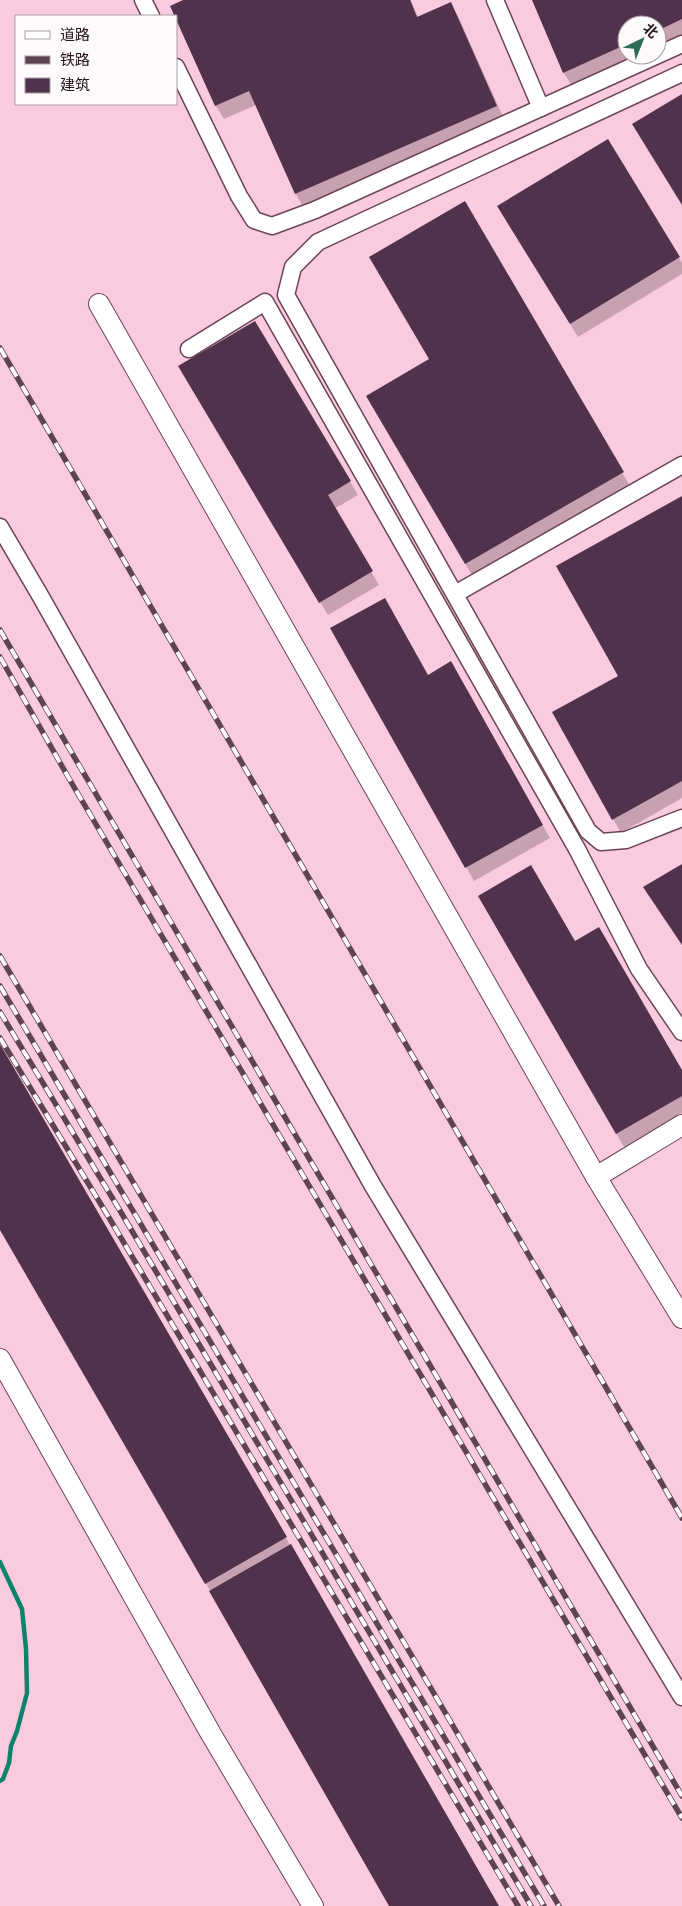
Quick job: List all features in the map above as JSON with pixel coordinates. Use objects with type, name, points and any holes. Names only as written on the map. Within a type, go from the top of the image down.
[{"type":"street","points":[[143,0],[150,15]]},
{"type":"street","points":[[495,0],[541,108]]},
{"type":"street","points":[[178,71],[239,196],[254,220],[272,226],[315,210],[682,44]]},
{"type":"street","points":[[682,73],[318,242],[293,267],[286,295],[588,831],[601,842],[626,840],[682,818]]},
{"type":"street","points":[[189,349],[265,302],[577,849],[639,969],[682,1032]]},
{"type":"street","points":[[100,304],[596,1178],[682,1318]]},
{"type":"street","points":[[455,594],[682,465]]},
{"type":"street","points":[[0,527],[41,596],[373,1186],[682,1697]]},
{"type":"street","points":[[596,1178],[682,1125]]},
{"type":"street","points":[[0,1359],[210,1734],[313,1906]]},
{"type":"building","points":[[183,0],[410,0],[417,17],[451,2],[497,106],[295,194],[249,91],[215,106],[178,24],[178,15],[174,15],[170,6]]},
{"type":"building","points":[[532,0],[682,0],[682,19],[667,26],[667,15],[617,15],[617,49],[563,73]]},
{"type":"building","points":[[682,94],[682,205],[632,124]]},
{"type":"building","points":[[608,139],[680,257],[570,324],[497,206]]},
{"type":"building","points":[[465,201],[624,472],[465,564],[366,396],[429,359],[369,257]]},
{"type":"building","points":[[255,321],[351,481],[328,495],[373,571],[319,603],[178,366]]},
{"type":"building","points":[[682,496],[682,781],[612,820],[552,712],[618,676],[556,566]]},
{"type":"building","points":[[385,598],[428,675],[451,661],[543,825],[465,868],[330,628]]},
{"type":"building","points":[[682,864],[682,945],[643,887]]},
{"type":"building","points":[[531,865],[575,941],[599,927],[682,1070],[682,1096],[616,1134],[478,896]]},
{"type":"building","points":[[0,1044],[287,1537],[205,1584],[0,1230]]},
{"type":"building","points":[[291,1544],[499,1906],[389,1906],[209,1591]]},
{"type":"waterway","points":[[0,1562],[22,1609],[26,1649],[27,1693],[11,1746],[9,1763],[3,1779],[0,1781]]},
{"type":"railway","points":[[0,348],[682,1518]]},
{"type":"railway","points":[[0,630],[682,1796]]},
{"type":"railway","points":[[0,657],[71,782],[682,1818]]},
{"type":"railway","points":[[0,956],[559,1906]]},
{"type":"railway","points":[[0,986],[544,1906]]},
{"type":"railway","points":[[0,1012],[119,1209],[531,1906]]},
{"type":"railway","points":[[0,1038],[108,1216],[518,1906]]}]
